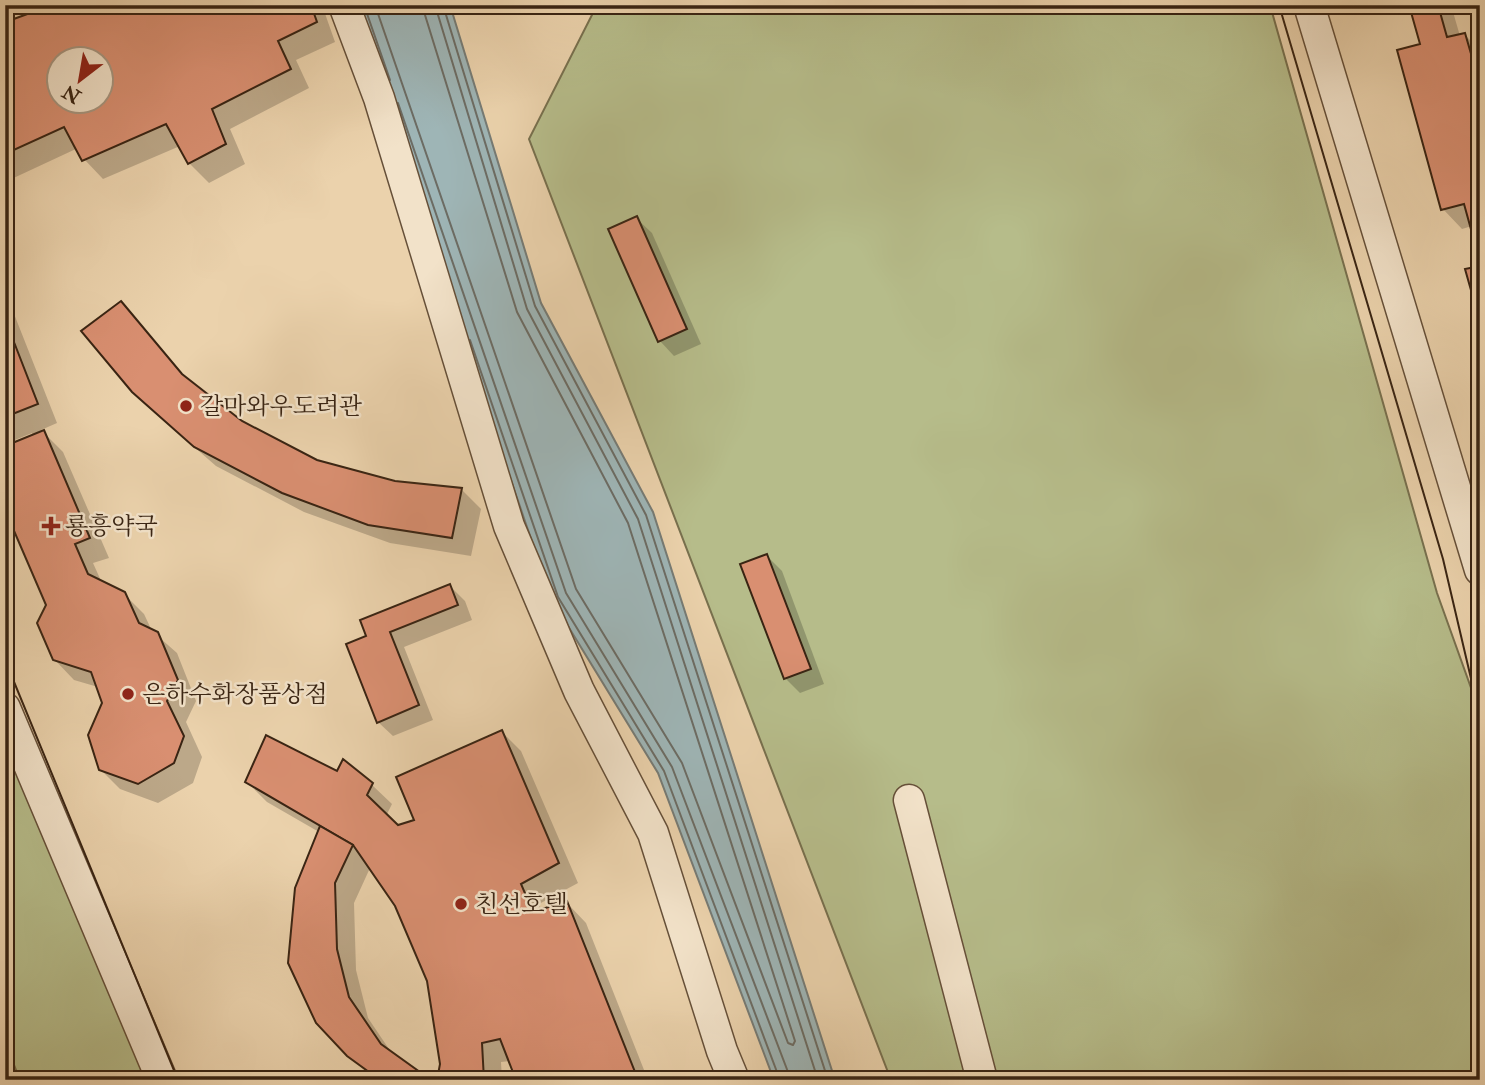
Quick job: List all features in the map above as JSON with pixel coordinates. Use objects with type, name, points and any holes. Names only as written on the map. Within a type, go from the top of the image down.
[{"type":"street","points":[[344,5],[379,98],[509,526],[579,691],[653,833],[722,1051],[734,1080]]},
{"type":"street","points":[[1309,5],[1473,525],[1480,570]]},
{"type":"street","points":[[5,708],[162,1080]]},
{"type":"street","points":[[909,800],[982,1080]]},
{"type":"green space","points":[[597,5],[1270,5],[1437,593],[1480,713],[1480,1080],[891,1080],[529,139]]},
{"type":"green space","points":[[5,708],[162,1080],[20,1080],[5,1042]]},
{"type":"water","points":[[348,5],[450,5],[541,303],[653,512],[835,1080],[774,1080],[658,773],[552,600]]},
{"type":"building","points":[[52,5],[311,5],[317,22],[278,41],[291,69],[212,109],[226,144],[188,164],[166,124],[82,161],[64,127],[5,154],[5,40],[13,36],[11,20]]},
{"type":"building","points":[[1409,5],[1438,5],[1447,37],[1465,33],[1480,85],[1480,262],[1464,204],[1441,210],[1397,50],[1420,44]]},
{"type":"building","points":[[637,216],[687,329],[658,342],[608,229]]},
{"type":"building","points":[[1480,266],[1480,322],[1465,269]]},
{"type":"building","name":"갈마와우도려관","points":[[121,301],[182,374],[242,421],[317,460],[395,481],[462,488],[452,538],[368,525],[282,493],[194,447],[132,392],[81,331]]},
{"type":"building","points":[[5,319],[38,404],[5,417]]},
{"type":"building","points":[[44,430],[90,538],[75,544],[88,574],[125,592],[139,623],[158,632],[178,680],[167,701],[184,736],[174,763],[138,784],[99,770],[88,735],[102,703],[91,672],[53,660],[37,623],[46,605],[5,510],[5,446]]},
{"type":"building","points":[[767,554],[811,669],[784,679],[740,564]]},
{"type":"building","points":[[450,584],[458,605],[390,632],[419,705],[377,723],[346,644],[366,636],[360,620]]},
{"type":"building","name":"친선호텔","points":[[502,730],[559,863],[521,884],[533,912],[567,901],[635,1072],[614,1080],[516,1080],[500,1039],[482,1043],[484,1080],[437,1080],[440,1064],[427,981],[395,906],[353,845],[245,782],[266,735],[337,771],[343,759],[373,783],[367,795],[398,825],[414,820],[396,777]]},
{"type":"building","points":[[320,826],[353,845],[335,883],[337,949],[349,997],[381,1044],[431,1080],[380,1080],[347,1056],[316,1023],[288,963],[295,888]]},
{"type":"tram line","points":[[1279,5],[1443,559],[1480,717]]},
{"type":"tram line","points":[[5,660],[178,1080]]},
{"type":"place","name":"갈마와우도려관","points":[[186,406]]},
{"type":"place","name":"룡흥약국","points":[[51,526]]},
{"type":"place","name":"은하수화장품상점","points":[[128,694]]},
{"type":"place","name":"친선호텔","points":[[461,904]]}]
